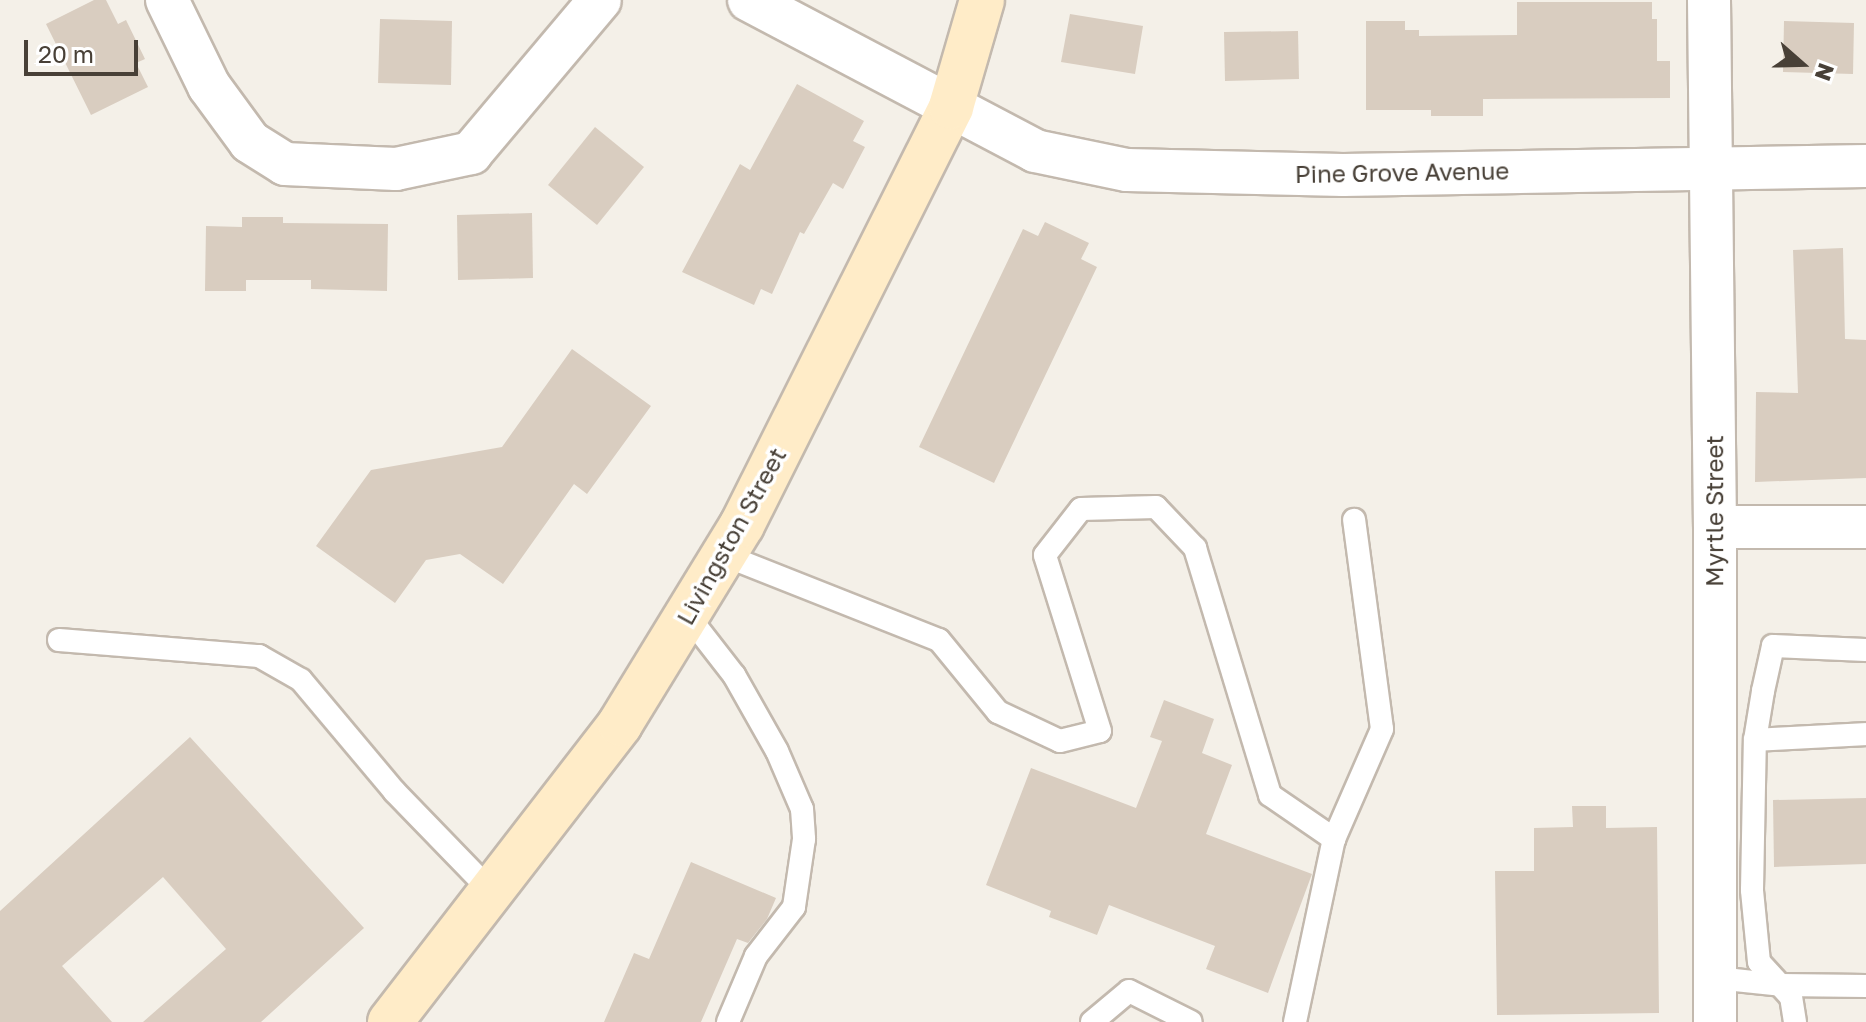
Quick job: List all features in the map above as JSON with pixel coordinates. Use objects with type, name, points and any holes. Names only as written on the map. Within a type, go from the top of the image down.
[{"type":"street","points":[[167,0],[209,86],[250,142],[285,164],[396,169],[471,153],[600,0]]},
{"type":"street","name":"Pine Grove Avenue","points":[[749,0],[1035,151],[1127,170],[1343,175],[1866,166]]},
{"type":"street","name":"Livingston Street","points":[[390,1022],[620,724],[724,555],[951,107],[982,0]]},
{"type":"street","name":"Myrtle Street","points":[[1709,0],[1715,527],[1715,1022]]},
{"type":"street","points":[[1715,527],[1866,527]]},
{"type":"lane","points":[[724,555],[939,640],[998,712],[1060,741],[1100,731],[1045,555],[1081,509],[1156,507],[1195,548],[1270,795],[1334,839]]},
{"type":"lane","points":[[1295,1022],[1334,839],[1382,729],[1354,520]]},
{"type":"lane","points":[[688,616],[734,675],[777,751],[802,809],[804,848],[794,907],[756,956],[728,1022]]},
{"type":"lane","points":[[59,640],[259,656],[301,680],[394,791],[491,891]]},
{"type":"lane","points":[[1795,1022],[1791,997],[1759,962],[1752,890],[1755,740],[1773,646],[1866,650]]},
{"type":"lane","points":[[1755,740],[1866,734]]},
{"type":"lane","points":[[1716,978],[1781,985],[1866,986]]},
{"type":"lane","points":[[1092,1022],[1129,991],[1191,1022]]},
{"type":"building","points":[[94,0],[106,0],[118,24],[126,20],[145,59],[136,63],[148,87],[91,115],[46,24]]},
{"type":"building","points":[[1517,2],[1652,2],[1652,19],[1657,19],[1657,61],[1670,61],[1670,98],[1483,99],[1483,116],[1431,116],[1431,110],[1366,110],[1366,21],[1405,21],[1405,30],[1419,30],[1419,36],[1517,35]]},
{"type":"building","points":[[1070,14],[1143,26],[1135,74],[1061,62]]},
{"type":"building","points":[[380,19],[452,21],[451,85],[378,83]]},
{"type":"building","points":[[1784,21],[1854,23],[1853,74],[1783,72]]},
{"type":"building","points":[[1298,31],[1299,79],[1225,81],[1224,32]]},
{"type":"building","points":[[797,84],[864,121],[853,141],[865,147],[843,189],[833,183],[804,234],[800,232],[772,294],[761,289],[754,305],[682,272],[740,164],[750,170]]},
{"type":"building","points":[[595,127],[644,167],[597,225],[548,185]]},
{"type":"building","points":[[532,213],[533,278],[458,280],[457,215]]},
{"type":"building","points":[[242,217],[283,217],[283,223],[388,224],[387,291],[311,289],[311,280],[246,280],[246,291],[205,291],[206,226],[242,227]]},
{"type":"building","points":[[1045,222],[1089,243],[1081,259],[1097,267],[994,483],[919,447],[1023,229],[1038,236]]},
{"type":"building","points":[[1843,248],[1845,339],[1866,340],[1866,478],[1755,482],[1756,392],[1798,393],[1793,250]]},
{"type":"building","points":[[572,349],[651,406],[587,494],[574,484],[503,584],[460,554],[426,560],[395,603],[316,546],[371,470],[502,447]]},
{"type":"building","points":[[1164,700],[1214,719],[1202,753],[1232,765],[1206,834],[1312,874],[1268,993],[1206,969],[1215,946],[1109,905],[1097,935],[1049,917],[1051,911],[986,885],[1031,768],[1136,808],[1162,741],[1150,737]]},
{"type":"building","points":[[190,737],[364,928],[261,1022],[143,1022],[226,949],[163,877],[62,966],[112,1022],[0,1022],[0,911]]},
{"type":"building","points":[[1866,798],[1866,864],[1774,867],[1773,800]]},
{"type":"building","points":[[1572,806],[1606,806],[1606,828],[1657,827],[1659,1013],[1497,1015],[1495,871],[1534,871],[1534,828],[1573,827]]},
{"type":"building","points":[[691,862],[776,898],[767,919],[748,943],[737,939],[701,1022],[604,1022],[634,953],[649,959]]}]
